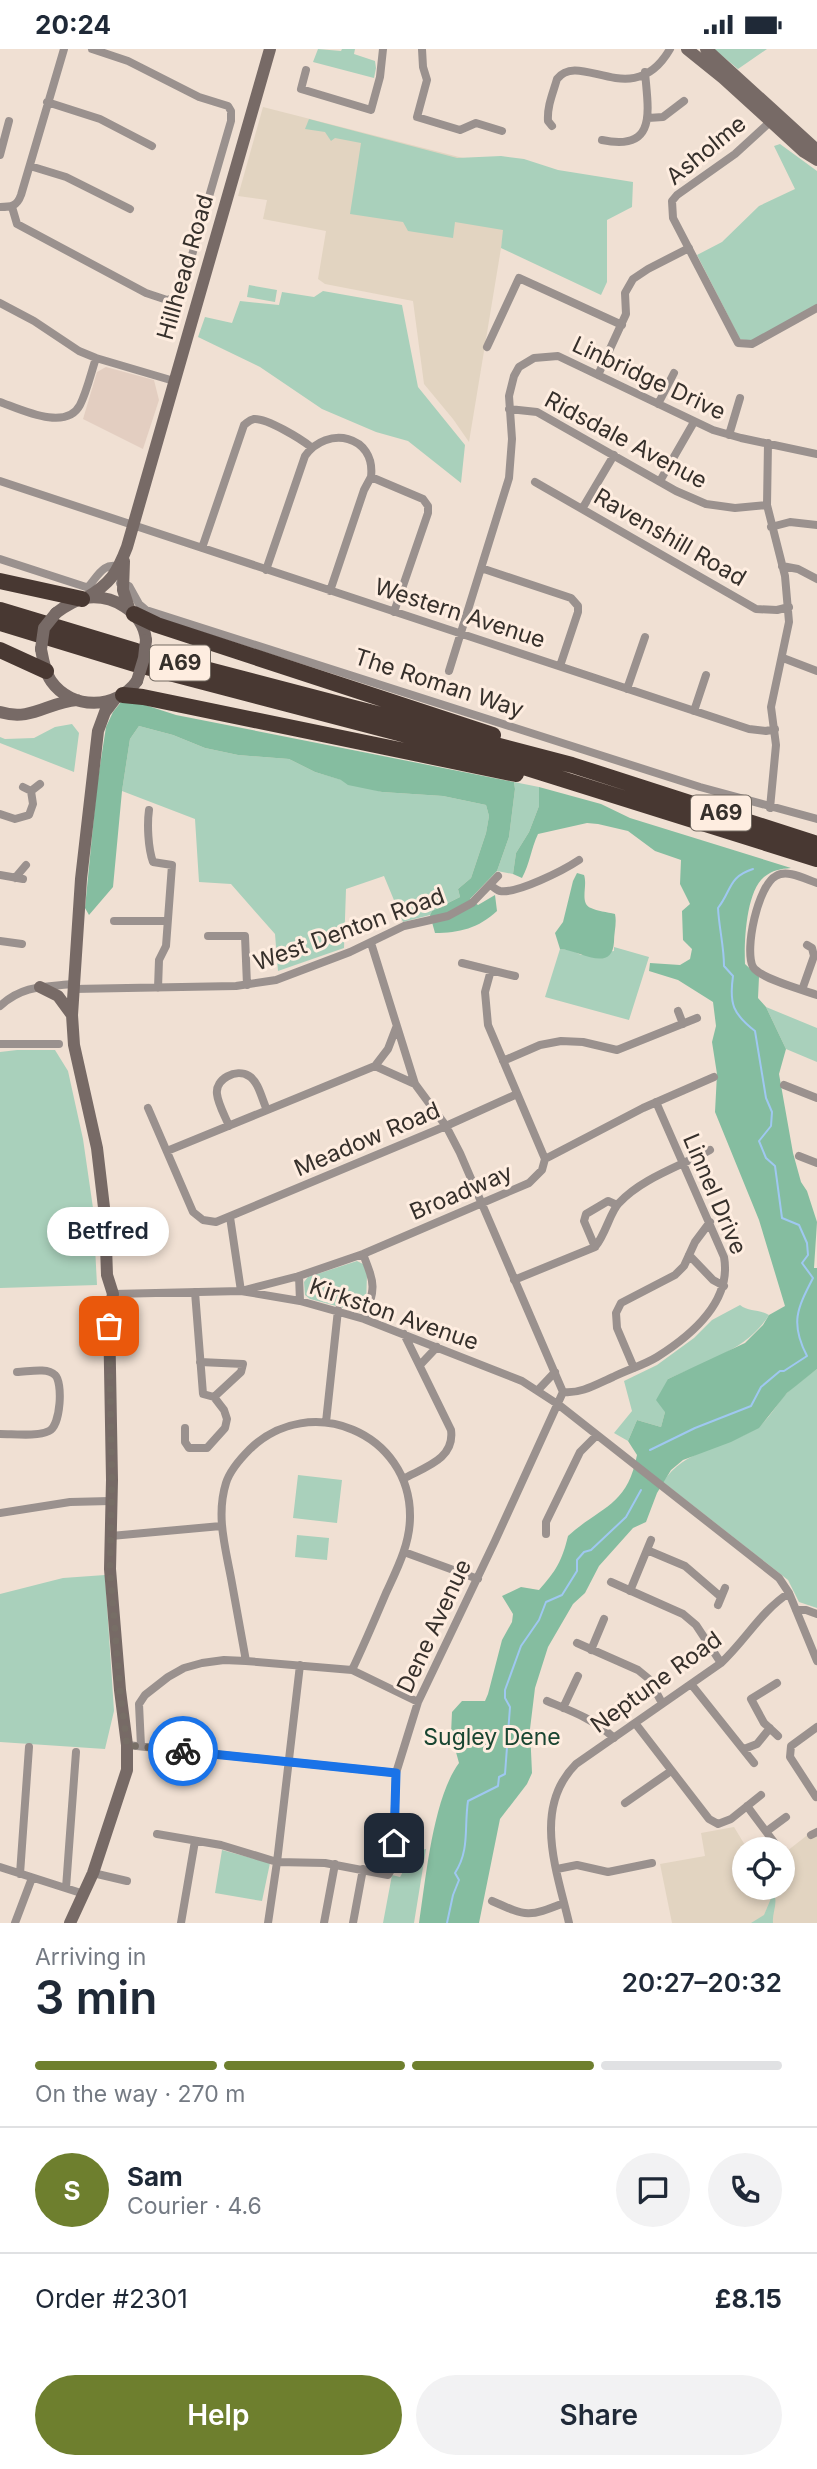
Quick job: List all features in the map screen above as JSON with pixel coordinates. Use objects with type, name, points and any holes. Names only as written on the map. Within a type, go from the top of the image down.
[{"type":"highway","points":[[0,581],[84,598]]},
{"type":"highway","name":"A69","points":[[0,610],[136,651],[572,765],[817,844]]},
{"type":"highway","points":[[132,613],[158,625],[531,747],[572,765]]},
{"type":"highway","name":"A69","points":[[0,623],[135,664],[498,759],[817,859]]},
{"type":"highway","points":[[0,650],[48,676]]},
{"type":"highway","points":[[119,697],[143,697],[504,771],[698,821]]},
{"type":"street","points":[[0,207],[12,207],[18,202],[64,49]]},
{"type":"street","points":[[12,207],[17,224],[114,277],[167,300],[181,293],[231,121],[231,111],[228,106],[199,97],[138,65],[92,49]]},
{"type":"street","name":"Hillhead Road","points":[[84,598],[107,584],[121,567],[268,49]]},
{"type":"street","points":[[306,70],[301,89],[371,110],[380,77],[383,49]]},
{"type":"street","points":[[422,49],[422,67],[427,80],[417,117],[460,130],[476,123],[502,131]]},
{"type":"street","points":[[624,66],[645,72],[663,61],[670,49]]},
{"type":"street","points":[[687,49],[817,149]]},
{"type":"street","points":[[706,49],[739,77],[804,152],[817,160]]},
{"type":"street","points":[[552,126],[548,121],[548,108],[562,64]]},
{"type":"street","points":[[602,140],[629,142],[640,137],[646,129],[648,118],[645,72]]},
{"type":"street","points":[[648,118],[663,117],[684,101]]},
{"type":"street","points":[[47,103],[100,119],[152,146]]},
{"type":"street","name":"Asholme","points":[[689,248],[673,218],[670,209],[672,201],[734,154],[774,118]]},
{"type":"street","points":[[0,155],[9,121]]},
{"type":"street","points":[[30,166],[66,177],[130,209]]},
{"type":"street","points":[[598,375],[622,325],[626,314],[625,293],[633,279],[648,268],[689,248],[738,343],[751,344],[817,308]]},
{"type":"street","points":[[487,347],[519,278],[622,325]]},
{"type":"street","points":[[0,303],[34,321],[79,351],[172,381]]},
{"type":"street","name":"Linbridge Drive","points":[[449,671],[504,498],[512,461],[509,396],[513,376],[526,361],[558,356],[694,422],[729,435],[817,454]]},
{"type":"street","points":[[0,402],[41,416],[55,418],[70,415],[79,407],[96,358]]},
{"type":"street","points":[[658,404],[674,373]]},
{"type":"street","points":[[729,435],[740,398]]},
{"type":"street","name":"Ridsdale Avenue","points":[[509,413],[537,412],[706,504],[736,508],[767,505]]},
{"type":"street","points":[[202,548],[244,425],[258,419],[311,447]]},
{"type":"street","points":[[660,481],[694,422]]},
{"type":"street","points":[[266,570],[305,456],[311,447],[324,439],[349,439],[360,445],[368,454],[372,465],[371,477],[364,490],[330,591]]},
{"type":"street","points":[[768,443],[767,505],[789,607],[787,638],[771,707],[776,745],[770,808]]},
{"type":"street","points":[[582,509],[614,455]]},
{"type":"street","points":[[371,477],[423,499],[428,506],[428,513],[394,612]]},
{"type":"street","name":"Western Avenue","points":[[0,481],[694,711],[758,731],[775,729]]},
{"type":"street","name":"Ravenshill Road","points":[[535,482],[756,609],[777,610],[789,607]]},
{"type":"street","points":[[771,527],[790,522],[817,525]]},
{"type":"street","points":[[0,559],[86,587],[105,566],[121,567]]},
{"type":"street","points":[[782,566],[798,569],[817,579]]},
{"type":"street","name":"Hillhead Road","points":[[121,567],[124,595],[132,613]]},
{"type":"street","points":[[481,568],[576,602],[578,612],[560,666]]},
{"type":"street","points":[[107,584],[123,583]]},
{"type":"street","name":"The Roman Way","points":[[123,583],[129,586],[139,604],[146,610],[700,787],[817,819]]},
{"type":"street","points":[[41,709],[48,676],[41,649],[44,628],[56,613],[84,598],[114,601],[132,613],[142,626],[146,641],[144,658],[137,681],[105,712],[98,731],[81,879],[72,1015],[74,1045],[96,1148],[104,1216],[107,1275],[113,1294],[109,1313],[112,1480],[110,1570],[127,1745],[127,1770],[93,1873],[70,1923]]},
{"type":"street","points":[[628,689],[645,637]]},
{"type":"street","points":[[783,658],[817,671]]},
{"type":"street","points":[[694,711],[706,675]]},
{"type":"street","points":[[48,676],[63,693],[81,701],[96,720],[98,731]]},
{"type":"street","points":[[0,712],[26,716],[64,702],[100,703],[119,697]]},
{"type":"street","points":[[0,814],[15,819],[29,815],[33,804],[27,789],[40,784]]},
{"type":"street","points":[[149,810],[147,826],[153,862],[172,865],[173,872],[168,888],[166,946],[159,961],[158,988]]},
{"type":"street","points":[[491,885],[498,891],[508,891],[556,875],[579,860]]},
{"type":"street","points":[[0,875],[19,878],[26,865]]},
{"type":"street","points":[[817,883],[788,873],[774,876],[761,899],[750,948],[752,966],[761,974],[817,995]]},
{"type":"street","name":"West Denton Road","points":[[0,1006],[17,992],[40,987],[158,988],[247,985],[276,980],[371,943],[404,926],[448,916],[472,904],[498,876]]},
{"type":"street","points":[[114,921],[167,921]]},
{"type":"street","points":[[208,936],[245,936],[247,985]]},
{"type":"street","points":[[0,941],[22,944]]},
{"type":"street","points":[[371,943],[415,1084],[446,1126],[563,1392]]},
{"type":"street","points":[[802,990],[814,956],[812,948],[807,945]]},
{"type":"street","points":[[462,963],[515,976]]},
{"type":"street","points":[[491,970],[485,992],[488,1025],[545,1159]]},
{"type":"street","points":[[40,987],[58,996],[72,1015]]},
{"type":"street","points":[[678,1010],[683,1024]]},
{"type":"street","points":[[503,1061],[540,1045],[561,1041],[583,1042],[617,1050],[697,1018]]},
{"type":"street","points":[[167,1151],[375,1066],[388,1049],[396,1028]]},
{"type":"street","points":[[0,1044],[59,1044]]},
{"type":"street","points":[[375,1066],[415,1084]]},
{"type":"street","points":[[229,1126],[217,1095],[218,1085],[224,1078],[238,1073],[248,1075],[255,1082],[267,1110]]},
{"type":"street","name":"Broadway","points":[[241,1291],[299,1276],[363,1254],[529,1183],[542,1170],[545,1159],[656,1103],[715,1077]]},
{"type":"street","points":[[784,1085],[817,1098]]},
{"type":"street","name":"Meadow Road","points":[[230,1217],[517,1094]]},
{"type":"street","name":"Linnel Drive","points":[[563,1392],[580,1391],[656,1358],[702,1321],[716,1304],[724,1286],[724,1257],[656,1103]]},
{"type":"street","points":[[148,1108],[193,1212],[203,1220],[216,1222],[230,1217],[241,1291]]},
{"type":"street","points":[[514,1280],[595,1247],[617,1205],[642,1185],[710,1150]]},
{"type":"street","points":[[799,1156],[817,1163]]},
{"type":"street","points":[[595,1247],[584,1221],[586,1214],[608,1201],[617,1205]]},
{"type":"street","points":[[634,1367],[617,1328],[616,1313],[621,1303],[675,1275],[684,1266],[695,1242],[710,1222]]},
{"type":"street","points":[[363,1254],[374,1282],[373,1295],[364,1319]]},
{"type":"street","points":[[689,1255],[713,1280],[724,1286]]},
{"type":"street","points":[[299,1276],[300,1301]]},
{"type":"street","name":"Kirkston Avenue","points":[[113,1294],[241,1291],[338,1310],[404,1333],[522,1381],[538,1389],[597,1435]]},
{"type":"street","points":[[185,1428],[185,1442],[189,1448],[207,1448],[225,1428],[227,1419],[214,1397],[203,1394],[195,1293]]},
{"type":"street","points":[[326,1422],[338,1310]]},
{"type":"street","points":[[403,1479],[439,1460],[449,1450],[453,1441],[451,1430],[404,1333]]},
{"type":"street","points":[[420,1365],[437,1347]]},
{"type":"street","points":[[200,1362],[243,1364],[240,1372],[214,1397]]},
{"type":"street","points":[[0,1434],[45,1433],[54,1429],[59,1419],[58,1380],[55,1374],[48,1371],[23,1375]]},
{"type":"street","points":[[538,1389],[555,1372]]},
{"type":"street","name":"Dene Avenue","points":[[363,1869],[388,1875],[393,1867],[396,1773],[418,1702],[478,1579],[563,1392]]},
{"type":"street","points":[[246,1661],[221,1526],[226,1482],[232,1469],[244,1455],[273,1431],[301,1423],[326,1422],[364,1435],[388,1455],[403,1479],[410,1517],[404,1552],[352,1671]]},
{"type":"street","points":[[545,1534],[546,1522],[580,1452],[597,1435],[779,1578],[813,1637],[817,1661]]},
{"type":"street","points":[[0,1513],[70,1501],[110,1501]]},
{"type":"street","points":[[111,1536],[221,1526]]},
{"type":"street","points":[[629,1591],[651,1540]]},
{"type":"street","points":[[647,1551],[685,1566],[722,1597]]},
{"type":"street","points":[[404,1552],[478,1579]]},
{"type":"street","points":[[611,1582],[683,1614],[696,1625],[721,1664]]},
{"type":"street","name":"Neptune Road","points":[[569,1923],[551,1841],[550,1811],[569,1771],[721,1664],[770,1607],[789,1593]]},
{"type":"street","points":[[796,1610],[817,1614]]},
{"type":"street","points":[[592,1650],[604,1619]]},
{"type":"street","points":[[577,1643],[638,1669],[649,1679],[662,1703]]},
{"type":"street","points":[[141,1746],[139,1704],[155,1687],[184,1668],[202,1663],[246,1661],[352,1671],[418,1702]]},
{"type":"street","points":[[268,1923],[278,1862],[300,1665]]},
{"type":"street","points":[[564,1708],[578,1676]]},
{"type":"street","points":[[691,1683],[754,1763]]},
{"type":"street","points":[[777,1683],[751,1699],[764,1723],[778,1735]]},
{"type":"street","points":[[547,1701],[601,1726],[614,1738]]},
{"type":"street","points":[[635,1723],[709,1819],[718,1824],[731,1819],[761,1795]]},
{"type":"street","points":[[816,1797],[790,1758],[790,1746],[817,1727]]},
{"type":"street","points":[[744,1749],[757,1744],[770,1728]]},
{"type":"street","points":[[127,1745],[396,1773]]},
{"type":"street","points":[[20,1874],[29,1747]]},
{"type":"street","points":[[66,1888],[76,1752]]},
{"type":"street","points":[[625,1804],[671,1771]]},
{"type":"street","points":[[747,1806],[771,1837]]},
{"type":"street","points":[[767,1831],[786,1817]]},
{"type":"street","points":[[157,1834],[221,1845],[278,1862],[335,1864],[363,1869],[353,1923]]},
{"type":"street","points":[[181,1923],[195,1841]]},
{"type":"street","points":[[557,1869],[577,1865],[608,1872],[652,1863]]},
{"type":"street","points":[[324,1923],[335,1864]]},
{"type":"street","points":[[0,1867],[84,1895]]},
{"type":"street","points":[[93,1873],[127,1881]]},
{"type":"street","points":[[15,1923],[32,1878]]},
{"type":"street","points":[[492,1901],[522,1914],[533,1915],[564,1903]]},
{"type":"shaded area","points":[[263,107],[463,158],[504,230],[469,442],[424,384],[413,301],[325,284],[318,279],[326,231],[263,219],[267,200],[238,196]]},
{"type":"shaded area","points":[[106,367],[154,380],[159,400],[143,449],[83,419],[97,372]]},
{"type":"shaded area","points":[[734,1827],[740,1837],[732,1837],[732,1900],[795,1900],[795,1845],[810,1833],[812,1838],[817,1837],[817,1923],[672,1923],[660,1864],[705,1856],[701,1833]]},
{"type":"green space","points":[[318,49],[355,49],[354,54],[375,61],[374,78],[313,62]]},
{"type":"green space","points":[[714,49],[767,49],[738,69]]},
{"type":"green space","points":[[309,119],[457,158],[501,156],[524,159],[558,170],[633,182],[632,207],[607,220],[607,282],[601,295],[501,248],[503,230],[455,222],[453,238],[408,231],[403,222],[350,214],[361,143],[335,138],[331,141],[325,132],[305,129]]},
{"type":"green space","points":[[780,144],[817,171],[817,305],[752,341],[740,339],[697,255],[722,242],[759,206],[795,189],[774,146]]},
{"type":"green space","points":[[249,285],[277,290],[275,302],[247,297]]},
{"type":"green space","points":[[323,291],[402,305],[418,387],[465,445],[461,483],[408,441],[376,432],[322,409],[260,367],[198,337],[205,317],[232,323],[240,301],[279,305],[282,292],[314,297]]},
{"type":"green space","points":[[121,702],[142,704],[176,715],[514,782],[509,837],[497,871],[470,899],[478,905],[495,895],[497,911],[476,925],[444,933],[435,933],[430,915],[432,911],[460,897],[458,889],[471,878],[486,833],[489,816],[486,805],[443,796],[382,792],[348,785],[289,759],[238,755],[205,748],[173,735],[139,726],[130,739],[113,887],[89,915],[85,908],[97,785],[106,727]]},
{"type":"green space","points":[[72,724],[79,733],[74,772],[0,743],[0,737],[34,738],[55,727]]},
{"type":"green space","points":[[139,726],[173,735],[205,748],[238,755],[289,759],[315,772],[382,792],[443,796],[486,805],[489,816],[486,833],[471,878],[458,889],[460,897],[432,911],[430,915],[403,922],[384,876],[346,889],[344,948],[278,971],[275,934],[231,884],[199,882],[195,819],[122,791],[130,739]]},
{"type":"green space","points":[[514,782],[539,787],[539,806],[529,832],[516,853],[513,874],[497,871],[509,837]]},
{"type":"green space","name":"Sugley Dene","points":[[539,787],[601,804],[630,818],[791,868],[777,870],[764,877],[753,894],[746,931],[745,964],[759,977],[758,998],[766,1007],[786,1049],[779,1074],[793,1153],[817,1222],[814,1268],[817,1268],[817,1369],[787,1393],[759,1428],[683,1460],[671,1470],[657,1493],[646,1522],[633,1528],[599,1566],[585,1593],[573,1604],[548,1647],[535,1688],[530,1729],[532,1773],[527,1784],[500,1819],[479,1923],[419,1923],[437,1817],[450,1778],[459,1763],[451,1734],[452,1712],[462,1701],[485,1701],[502,1640],[512,1622],[513,1614],[502,1596],[521,1587],[539,1590],[558,1565],[568,1536],[619,1496],[633,1472],[637,1455],[628,1441],[637,1420],[661,1427],[665,1412],[656,1400],[668,1379],[745,1343],[769,1315],[785,1306],[759,1220],[715,1112],[717,1074],[712,1042],[716,1026],[713,1002],[678,980],[649,971],[650,963],[680,965],[690,959],[692,949],[683,940],[682,911],[690,904],[680,884],[681,860],[655,851],[628,831],[587,823],[538,834],[522,878],[513,874],[516,853],[529,832],[539,806]]},
{"type":"green space","points":[[577,873],[584,875],[587,906],[615,914],[612,952],[601,959],[560,949],[555,933],[563,922]]},
{"type":"green space","points":[[614,947],[649,957],[629,1020],[545,997],[560,949],[581,955],[614,951]]},
{"type":"green space","points":[[766,1007],[817,1028],[817,1062],[786,1049]]},
{"type":"green space","points":[[55,1050],[68,1071],[83,1139],[93,1208],[97,1285],[0,1288],[0,1052]]},
{"type":"green space","points":[[357,1261],[363,1264],[367,1274],[366,1305],[359,1312],[310,1299],[305,1295],[304,1282],[308,1277]]},
{"type":"green space","points":[[740,1305],[769,1315],[760,1327],[737,1346],[668,1379],[661,1427],[637,1420],[628,1441],[614,1433],[632,1411],[624,1381],[657,1365],[694,1338],[712,1320]]},
{"type":"green space","points":[[817,1369],[817,1608],[799,1602],[788,1580],[663,1482],[672,1471],[693,1456],[760,1426],[787,1393]]},
{"type":"green space","points":[[298,1475],[342,1480],[337,1523],[293,1518]]},
{"type":"green space","points":[[297,1535],[329,1538],[327,1560],[295,1557]]},
{"type":"green space","points":[[105,1575],[114,1711],[105,1749],[0,1742],[0,1594],[63,1578]]},
{"type":"green space","points":[[426,1849],[414,1923],[383,1923],[392,1875],[400,1877],[414,1852]]},
{"type":"green space","points":[[222,1850],[270,1863],[262,1901],[215,1893]]},
{"type":"green space","points":[[770,1900],[775,1900],[773,1923],[751,1923],[764,1915]]},
{"type":"waterway","points":[[650,1450],[695,1428],[751,1406],[761,1387],[780,1371],[807,1356],[797,1325],[803,1299],[813,1278],[802,1263],[808,1255],[807,1243],[799,1225],[782,1218],[775,1166],[766,1158],[759,1141],[771,1126],[772,1112],[766,1098],[755,1031],[734,1008],[733,976],[724,966],[718,908],[735,880],[753,869]]},
{"type":"waterway","points":[[447,1923],[459,1880],[455,1873],[465,1847],[468,1801],[498,1786],[499,1777],[505,1774],[510,1707],[505,1698],[505,1690],[521,1646],[539,1620],[546,1602],[562,1595],[577,1571],[577,1560],[626,1517],[641,1490]]},
{"type":"way so far","points":[[109,1326],[112,1480],[110,1570],[127,1745],[183,1751]]},
{"type":"place","name":"Betfred","points":[[109,1326]]},
{"type":"route","points":[[183,1751],[396,1773],[394,1843]]}]
